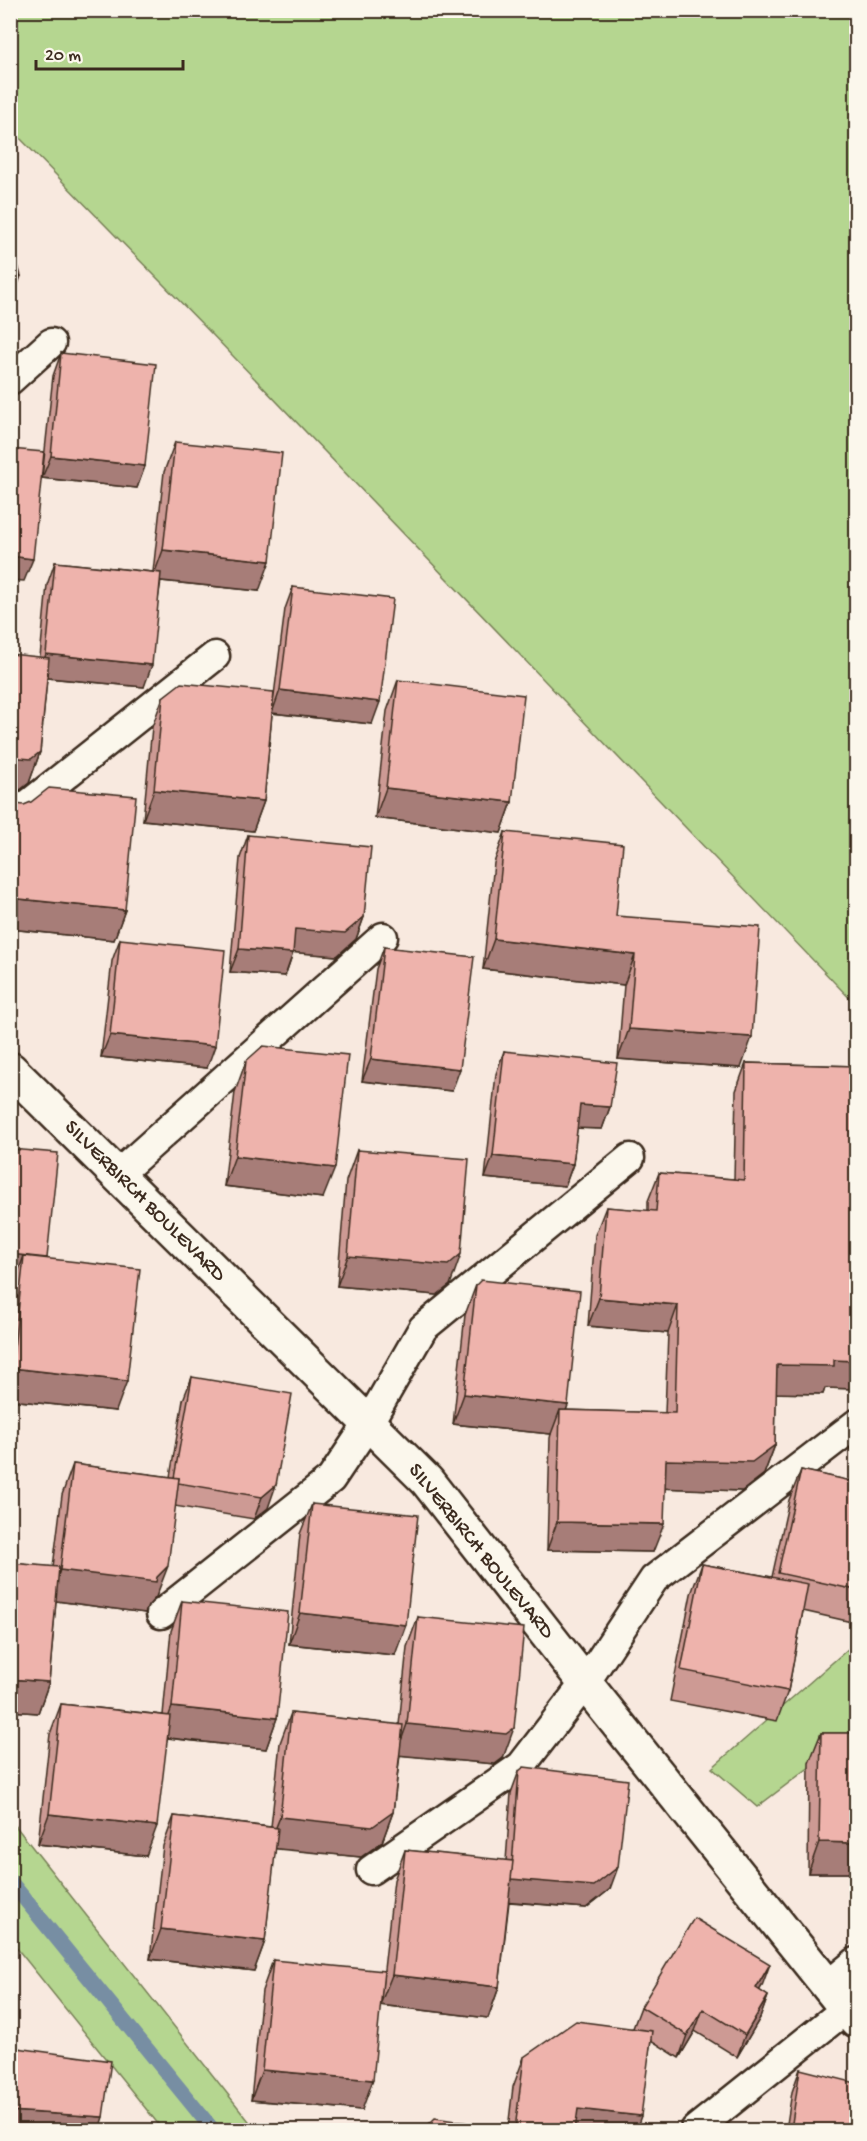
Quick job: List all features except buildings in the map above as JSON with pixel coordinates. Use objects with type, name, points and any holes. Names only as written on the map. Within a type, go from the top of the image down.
[{"type":"street","name":"SILVERBIRCH BOULEVARD","points":[[10,1069],[427,1481],[585,1683],[843,2005]]},
{"type":"lane","points":[[10,380],[51,343]]},
{"type":"lane","points":[[10,819],[215,656]]},
{"type":"lane","points":[[117,1175],[382,937]]},
{"type":"lane","points":[[161,1614],[331,1479],[368,1424],[423,1328],[630,1158]]},
{"type":"lane","points":[[372,1870],[521,1766],[585,1683],[654,1579],[856,1424]]},
{"type":"lane","points":[[695,2130],[843,2005],[856,1962]]},
{"type":"green space","points":[[10,11],[856,11],[856,1005],[208,330],[11,129]]},
{"type":"green space","points":[[856,1642],[856,1732],[757,1807],[712,1768]]},
{"type":"green space","points":[[10,1819],[256,2130],[163,2130],[11,1941]]},
{"type":"waterway","points":[[10,1881],[213,2130]]}]
